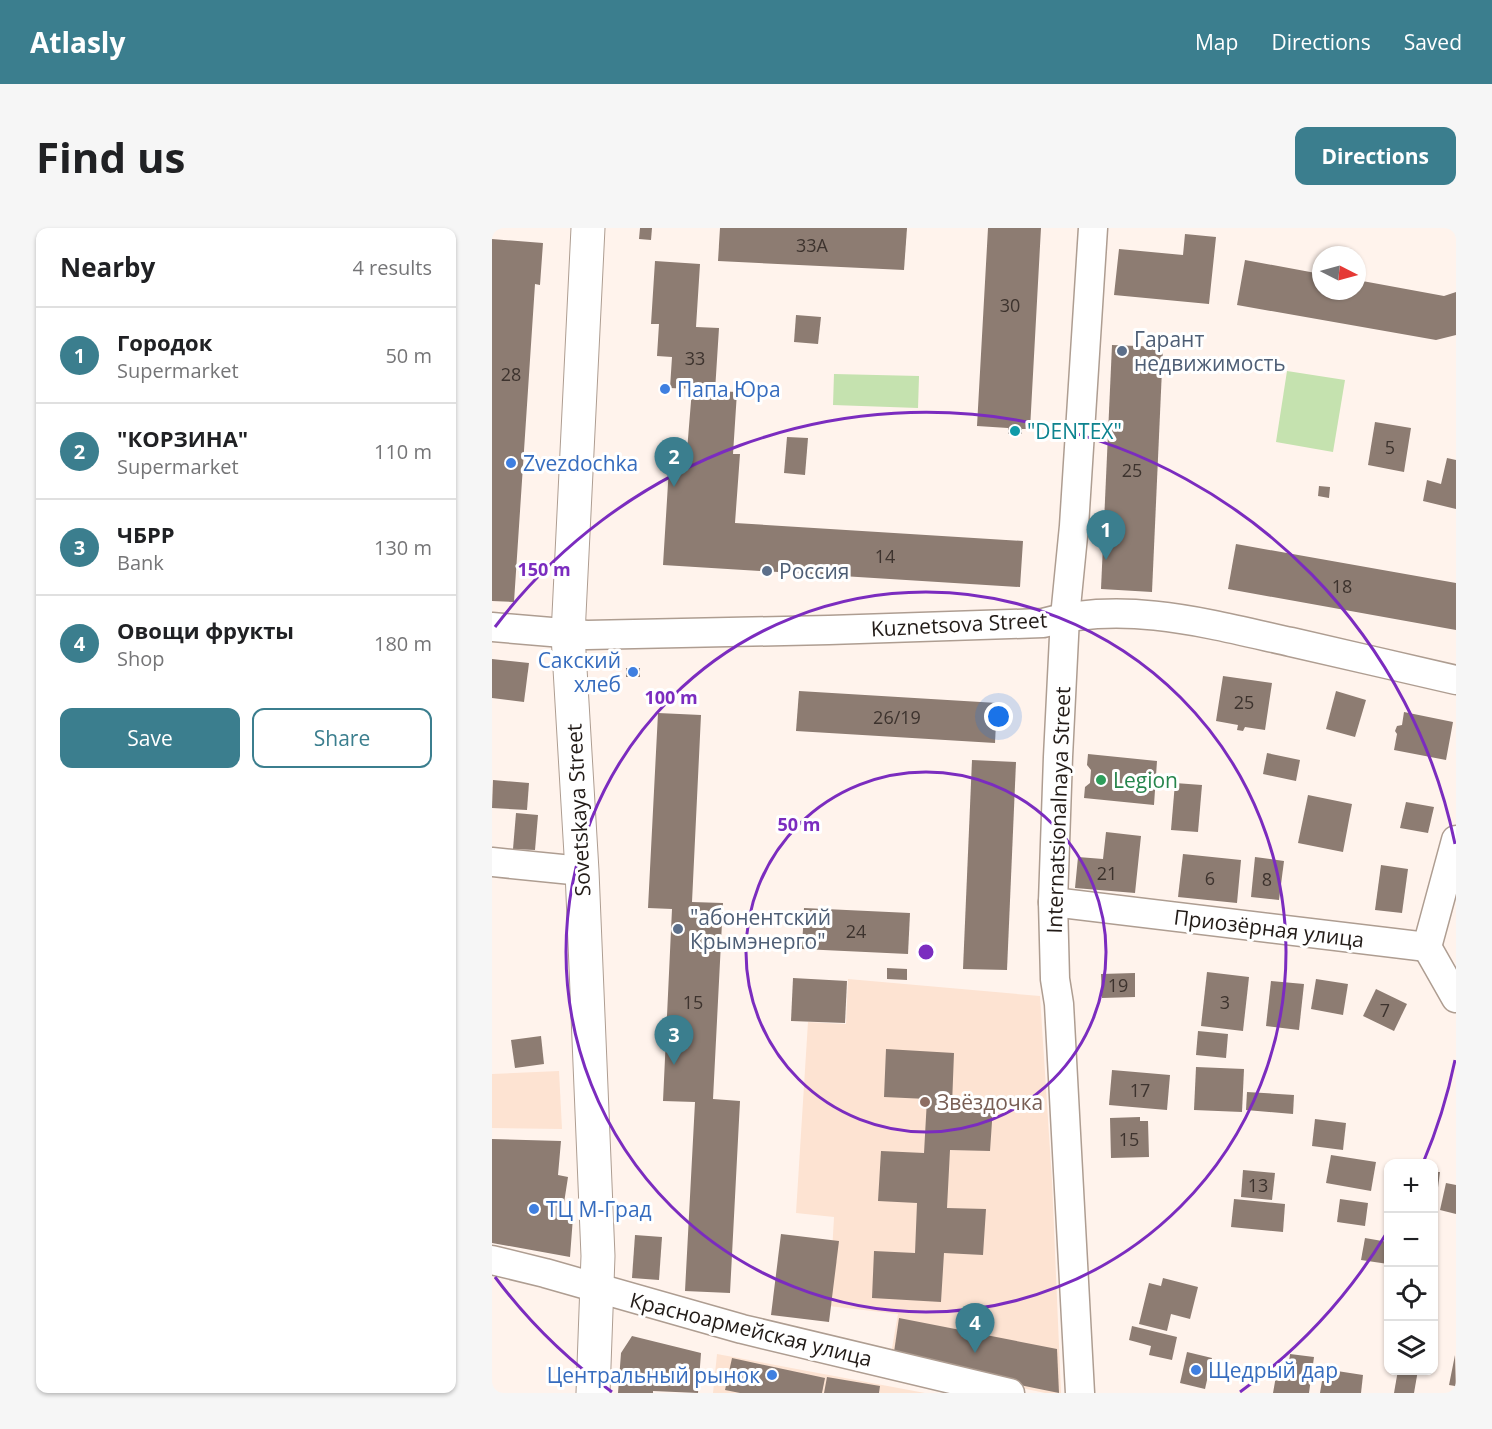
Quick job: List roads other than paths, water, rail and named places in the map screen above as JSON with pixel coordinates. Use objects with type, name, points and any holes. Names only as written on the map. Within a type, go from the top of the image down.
[{"type":"street","name":"Sovetskaya Street","points":[[588,228],[568,635],[582,871],[598,1245],[593,1393]]},
{"type":"street","name":"Internatsionalnaya Street","points":[[1080,1393],[1059,1014],[1055,979],[1053,902],[1065,617],[1074,526],[1093,228]]},
{"type":"street","name":"Kuznetsova Street","points":[[492,627],[568,635],[1043,623],[1065,617],[1112,614],[1161,616],[1206,623],[1456,680]]},
{"type":"street","points":[[1456,840],[1426,947],[1456,998]]},
{"type":"street","points":[[492,862],[582,871]]},
{"type":"street","name":"Приозёрная улица","points":[[1053,902],[1426,947]]},
{"type":"street","name":"Красноармейская улица","points":[[492,1260],[735,1327],[1010,1393]]},
{"type":"place","name":"Гарант недвижимость","points":[[1122,351]]},
{"type":"place","name":"Папа Юра","points":[[665,389]]},
{"type":"place","name":"\"DENTEX\"","points":[[1015,431]]},
{"type":"place","name":"Zvezdochka","points":[[511,463]]},
{"type":"place","name":"\"КОРЗИНА\"","points":[[674,487]]},
{"type":"place","name":"Городок","points":[[1106,560]]},
{"type":"place","name":"Россия","points":[[767,571]]},
{"type":"place","name":"Сакский хлеб","points":[[633,672]]},
{"type":"place","name":"Legion","points":[[1101,780]]},
{"type":"place","name":"\"абонентский Крымэнерго\"","points":[[678,929]]},
{"type":"place","name":"ЧБРР","points":[[674,1065]]},
{"type":"place","name":"Звёздочка","points":[[925,1102]]},
{"type":"place","name":"ТЦ М-Град","points":[[534,1209]]},
{"type":"place","name":"Овощи фрукты","points":[[975,1353]]},
{"type":"place","name":"Щедрый дар","points":[[1196,1370]]},
{"type":"place","name":"Центральный рынок","points":[[772,1375]]}]
